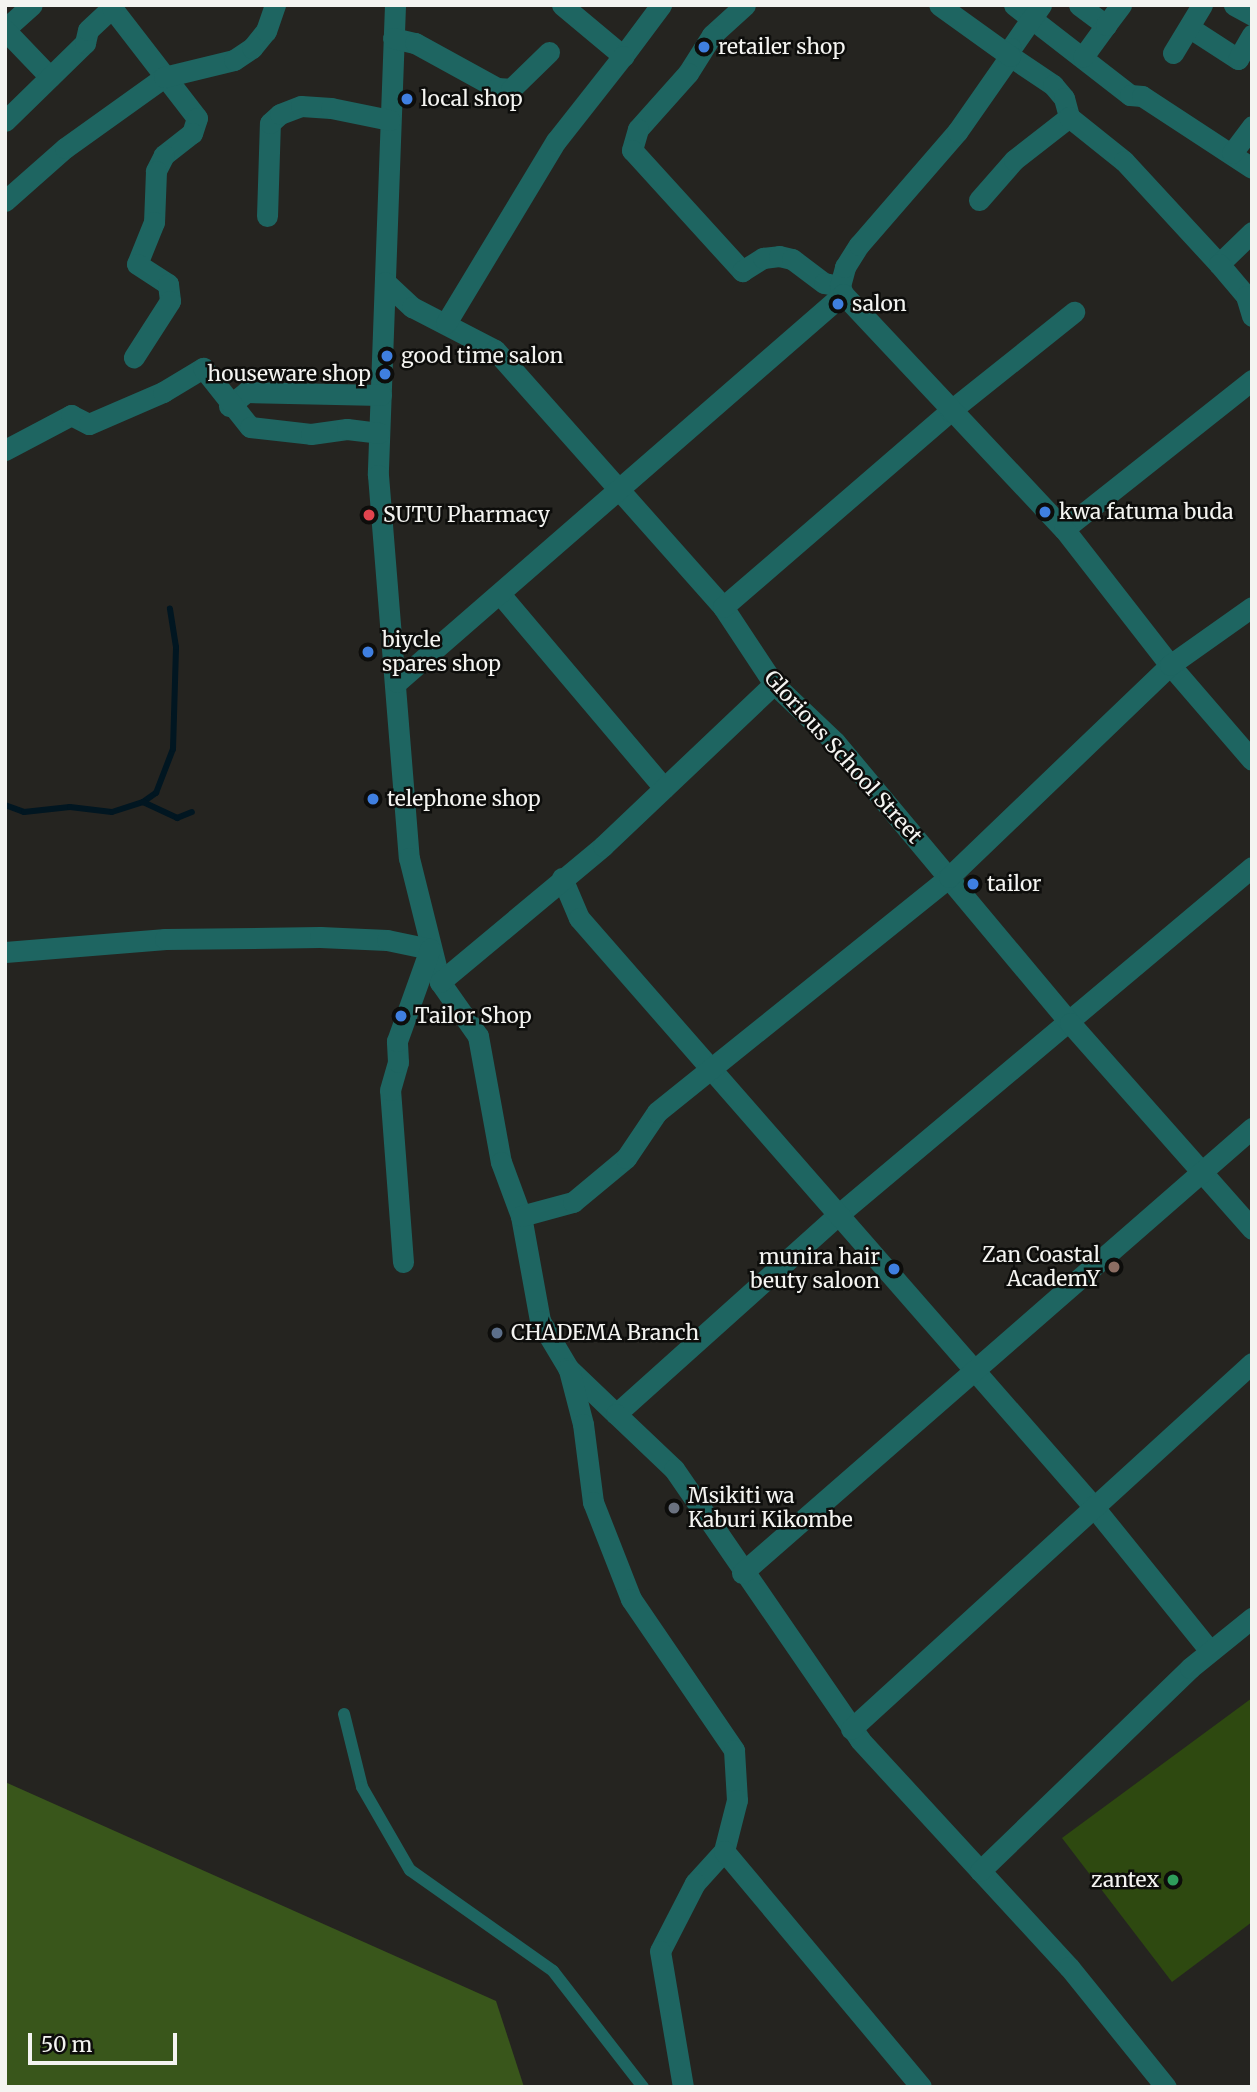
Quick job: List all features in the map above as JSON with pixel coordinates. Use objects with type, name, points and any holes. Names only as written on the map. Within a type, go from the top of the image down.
[{"type":"street","points":[[32,5],[5,30],[50,77]]},
{"type":"street","points":[[5,201],[65,148],[164,77],[234,60],[266,31],[275,5]]},
{"type":"street","points":[[395,5],[378,475],[397,682],[409,858],[440,982],[478,1036],[501,1162],[521,1216],[540,1321],[568,1368],[674,1469],[742,1573],[851,1729],[1069,1967],[1166,2087]]},
{"type":"street","points":[[562,5],[623,56]]},
{"type":"street","points":[[446,323],[556,141],[661,5]]},
{"type":"street","points":[[746,5],[712,35],[688,73],[638,130],[632,150],[741,271],[763,258],[779,256],[792,259],[824,283],[841,290],[950,411],[1064,529],[1170,665],[1252,760]]},
{"type":"street","points":[[939,5],[964,12],[1010,56],[1053,85],[1064,98],[1069,117],[1124,161],[1219,264],[1246,296],[1252,316]]},
{"type":"street","points":[[1079,5],[1106,25]]},
{"type":"street","points":[[1083,57],[1121,5]]},
{"type":"street","points":[[1173,53],[1202,5]]},
{"type":"street","points":[[1234,5],[1252,15]]},
{"type":"street","points":[[5,121],[85,43],[88,30],[114,7],[197,118],[196,126],[164,155],[156,171],[155,222],[137,264],[168,284],[170,301],[134,357]]},
{"type":"street","points":[[397,682],[619,491],[841,290],[859,245],[957,132],[1010,56],[1029,9],[1130,95],[1142,96],[1252,168]]},
{"type":"street","points":[[1190,28],[1245,61],[1252,36]]},
{"type":"street","points":[[393,38],[415,43],[497,88],[511,89],[549,52]]},
{"type":"street","points":[[267,216],[270,123],[280,114],[301,106],[331,108],[390,120]]},
{"type":"street","points":[[979,200],[1014,160],[1069,117]]},
{"type":"street","points":[[1232,153],[1252,126]]},
{"type":"street","points":[[1219,264],[1252,232]]},
{"type":"street","name":"Glorious School Street","points":[[385,282],[412,307],[495,350],[723,607],[774,684],[835,742],[1070,1023],[1252,1229]]},
{"type":"street","points":[[723,607],[950,411],[1074,312]]},
{"type":"street","points":[[5,450],[71,415],[89,424],[163,392],[202,368],[229,406],[250,427],[311,434],[347,429],[379,433]]},
{"type":"street","points":[[1064,529],[1252,380]]},
{"type":"street","points":[[229,406],[246,392],[381,395]]},
{"type":"street","points":[[499,594],[664,788]]},
{"type":"street","points":[[521,1216],[573,1202],[626,1158],[657,1112],[711,1065],[949,877],[1170,665],[1252,607]]},
{"type":"street","points":[[440,982],[664,788],[774,684]]},
{"type":"street","points":[[616,1414],[839,1214],[1070,1023],[1252,867]]},
{"type":"street","points":[[562,878],[579,918],[711,1065],[1093,1506],[1210,1651]]},
{"type":"street","points":[[5,952],[165,939],[320,937],[387,940],[430,949]]},
{"type":"street","points":[[402,1262],[390,1090],[398,1062],[397,1041],[430,949]]},
{"type":"street","points":[[742,1573],[1252,1128]]},
{"type":"street","points":[[851,1729],[1252,1363]]},
{"type":"street","points":[[568,1368],[583,1424],[593,1502],[631,1599],[734,1750],[737,1800],[724,1851],[695,1883],[660,1951],[683,2087]]},
{"type":"street","points":[[980,1871],[1210,1651],[1252,1618]]},
{"type":"street","points":[[724,1851],[921,2087]]},
{"type":"lane","points":[[344,1714],[362,1787],[410,1870],[553,1971],[643,2087]]},
{"type":"green space","name":"zantex","points":[[1252,1698],[1252,1922],[1172,1982],[1062,1838]]},
{"type":"green space","points":[[5,1782],[496,2001],[524,2087],[5,2087]]},
{"type":"waterway","points":[[143,802],[156,793],[173,749],[176,647],[170,608]]},
{"type":"waterway","points":[[5,805],[24,812],[70,807],[112,812],[143,802],[177,818],[192,812]]},
{"type":"place","name":"retailer shop","points":[[704,47]]},
{"type":"place","name":"local shop","points":[[407,99]]},
{"type":"place","name":"salon","points":[[838,304]]},
{"type":"place","name":"good time salon","points":[[387,356]]},
{"type":"place","name":"houseware shop","points":[[385,374]]},
{"type":"place","name":"kwa fatuma buda","points":[[1045,512]]},
{"type":"place","name":"SUTU Pharmacy","points":[[369,515]]},
{"type":"place","name":"biycle spares shop","points":[[368,652]]},
{"type":"place","name":"telephone shop","points":[[373,799]]},
{"type":"place","name":"tailor","points":[[973,884]]},
{"type":"place","name":"Tailor Shop","points":[[401,1016]]},
{"type":"place","name":"Zan Coastal AcademY","points":[[1114,1267]]},
{"type":"place","name":"munira hair beuty saloon","points":[[894,1269]]},
{"type":"place","name":"CHADEMA Branch","points":[[497,1333]]},
{"type":"place","name":"Msikiti wa Kaburi Kikombe","points":[[674,1508]]},
{"type":"place","name":"zantex","points":[[1173,1880]]}]
